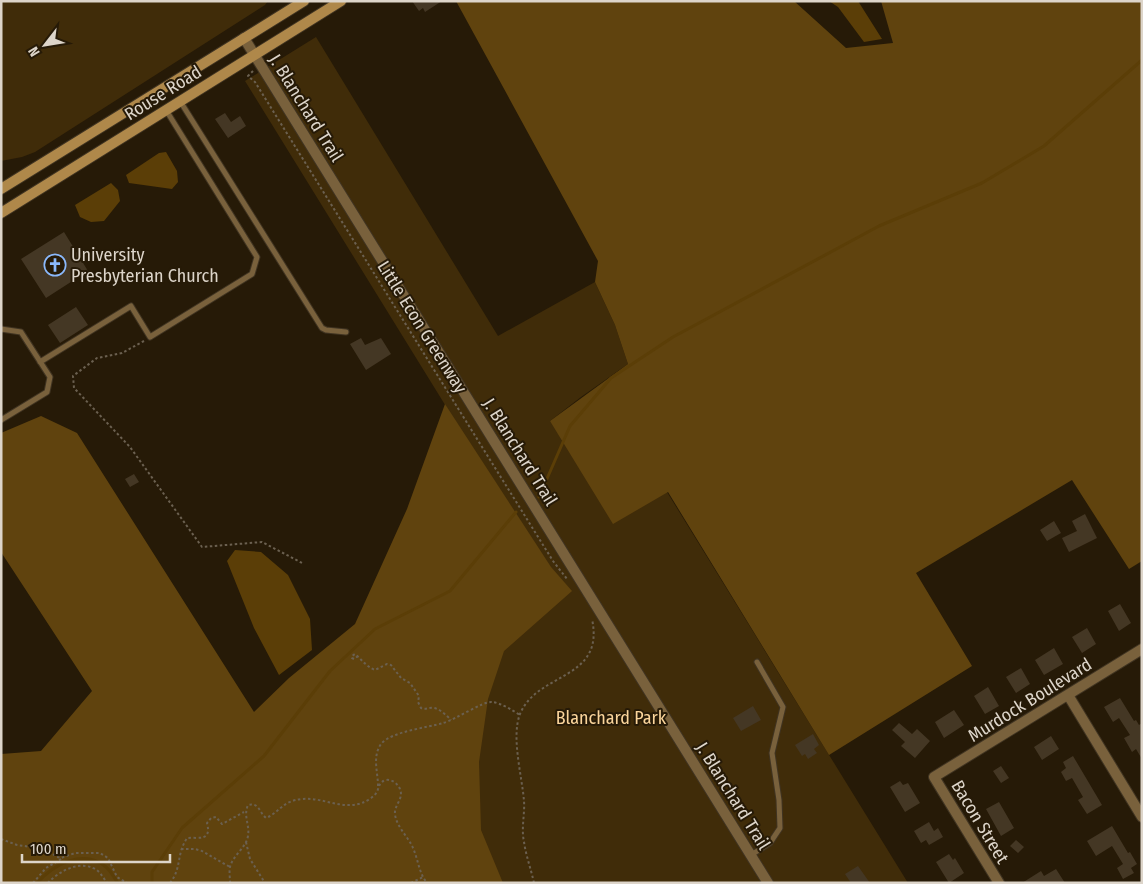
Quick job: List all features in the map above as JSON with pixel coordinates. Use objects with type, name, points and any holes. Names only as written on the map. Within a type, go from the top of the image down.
[{"type":"street","name":"Rouse Road","points":[[1,189],[304,1]]},
{"type":"street","name":"Rouse Road","points":[[1,212],[341,1]]},
{"type":"street","name":"J. Blanchard Trail","points":[[244,38],[768,883]]},
{"type":"street","name":"Murdock Boulevard","points":[[934,777],[1142,650]]},
{"type":"street","points":[[1068,696],[1142,817]]},
{"type":"street","name":"Bacon Street","points":[[934,777],[999,883]]},
{"type":"lane","points":[[180,101],[322,328],[346,332]]},
{"type":"lane","points":[[40,362],[131,306],[150,337],[252,274],[257,257],[166,110]]},
{"type":"lane","points":[[1,329],[20,332],[50,377],[47,392],[1,420]]},
{"type":"lane","points":[[751,855],[770,843],[780,828],[779,800],[772,753],[783,707],[758,662]]},
{"type":"path","name":"Little Econ Greenway","points":[[250,74],[248,76],[255,82],[553,561],[571,583]]},
{"type":"path","points":[[150,337],[122,353],[97,358],[73,376],[74,388],[130,447],[202,547],[262,542],[304,564]]},
{"type":"path","points":[[534,883],[523,836],[524,802],[517,738],[520,714],[533,696],[580,665],[588,657],[593,637],[591,615]]},
{"type":"path","points":[[358,656],[369,668],[375,670],[387,664],[391,665],[401,678],[406,680],[420,696],[418,702],[421,708],[436,708],[452,720]]},
{"type":"path","points":[[230,883],[230,867],[246,842],[248,835],[245,812],[248,806],[257,805],[266,818],[292,801],[306,799],[354,805],[372,797],[377,792],[377,754],[382,744],[392,736],[444,723],[484,703],[493,702],[520,714]]},
{"type":"path","points":[[378,786],[387,780],[393,781],[398,785],[401,791],[401,799],[395,810],[397,821],[412,846],[427,883]]},
{"type":"path","points":[[170,883],[178,872],[178,858],[187,838],[199,839],[206,836],[208,833],[207,823],[211,818],[216,817],[222,824],[245,812]]},
{"type":"path","points":[[1,839],[17,845],[46,849],[57,857],[63,858]]},
{"type":"path","points":[[246,842],[250,859],[265,883]]},
{"type":"path","points":[[181,849],[202,850],[230,867]]},
{"type":"path","points":[[33,883],[46,868],[73,853],[100,853],[108,858],[117,877],[127,883]]},
{"type":"path","points":[[48,883],[52,878],[68,868],[88,866],[96,869],[107,883]]},
{"type":"path","points":[[411,883],[423,877]]},
{"type":"green space","points":[[1,1],[268,1],[265,5],[35,152],[22,157],[1,161]]},
{"type":"green space","name":"Blanchard Park","points":[[316,37],[498,336],[595,282],[615,325],[628,364],[550,421],[667,492],[908,883],[44,883],[544,565],[245,81]]},
{"type":"shaded area","points":[[456,1],[794,1],[846,48],[893,43],[881,1],[1142,1],[1142,561],[1129,569],[1072,480],[916,573],[972,666],[829,755],[668,492],[613,524],[550,421],[628,364],[615,325],[595,282],[598,261]]},
{"type":"shaded area","points":[[829,1],[858,1],[882,39],[864,42],[838,7]]},
{"type":"shaded area","points":[[166,152],[177,171],[178,182],[172,189],[129,183],[126,175],[159,153]]},
{"type":"shaded area","points":[[111,183],[118,190],[120,201],[104,221],[91,222],[80,217],[75,205]]},
{"type":"shaded area","points":[[445,404],[551,567],[572,591],[504,651],[488,699],[479,762],[481,830],[503,883],[1,883],[1,754],[41,751],[92,691],[1,552],[1,433],[41,416],[77,433],[254,712],[289,678],[355,624],[407,509]]},
{"type":"shaded area","points":[[235,550],[261,552],[288,575],[310,619],[312,650],[279,675],[254,628],[227,561]]},
{"type":"building","points":[[412,1],[442,1],[425,12],[423,8],[419,11]]},
{"type":"building","points":[[225,113],[231,122],[240,116],[246,126],[228,138],[215,119]]},
{"type":"building","name":"University Presbyterian Church","points":[[64,232],[88,271],[46,298],[21,259]]},
{"type":"building","points":[[76,307],[88,325],[60,343],[48,325]]},
{"type":"building","points":[[361,338],[365,345],[381,338],[391,354],[366,370],[350,344]]},
{"type":"building","points":[[134,474],[139,482],[130,487],[125,479]]},
{"type":"building","points":[[1085,514],[1097,538],[1069,552],[1062,538],[1077,531],[1072,521]]},
{"type":"building","points":[[1054,521],[1061,533],[1047,541],[1040,530]]},
{"type":"building","points":[[1120,604],[1131,623],[1119,631],[1108,611]]},
{"type":"building","points":[[1087,628],[1096,644],[1082,653],[1072,637]]},
{"type":"building","points":[[1054,648],[1063,664],[1044,675],[1035,660]]},
{"type":"building","points":[[1021,668],[1030,684],[1016,693],[1006,677]]},
{"type":"building","points":[[988,687],[999,706],[985,714],[974,696]]},
{"type":"building","points":[[1120,698],[1134,721],[1136,720],[1139,725],[1142,723],[1142,759],[1136,749],[1132,752],[1124,738],[1130,735],[1119,718],[1113,722],[1104,707]]},
{"type":"building","points":[[753,706],[761,720],[741,731],[733,718]]},
{"type":"building","points":[[954,710],[964,725],[944,738],[935,722]]},
{"type":"building","points":[[899,723],[912,734],[917,729],[930,741],[915,758],[901,746],[905,742],[892,730]]},
{"type":"building","points":[[813,734],[819,745],[814,749],[817,753],[808,759],[805,754],[802,756],[795,745]]},
{"type":"building","points":[[1051,736],[1059,749],[1042,760],[1034,747]]},
{"type":"building","points":[[1073,756],[1102,805],[1087,814],[1078,800],[1083,797],[1072,778],[1066,781],[1061,772],[1066,768],[1063,762]]},
{"type":"building","points":[[1001,766],[1009,778],[1001,783],[993,771]]},
{"type":"building","points":[[900,781],[903,785],[908,783],[920,803],[905,812],[890,787]]},
{"type":"building","points":[[999,802],[1014,828],[1001,836],[986,809]]},
{"type":"building","points":[[929,822],[934,831],[938,828],[943,837],[929,845],[926,840],[921,843],[914,831]]},
{"type":"building","points":[[1112,826],[1137,864],[1131,868],[1134,873],[1123,879],[1117,868],[1123,864],[1112,846],[1096,856],[1087,841]]},
{"type":"building","points":[[1016,840],[1024,847],[1018,853],[1010,846]]},
{"type":"building","points":[[949,854],[953,860],[955,858],[964,873],[949,883],[936,862]]},
{"type":"building","points":[[858,866],[870,883],[851,883],[845,874]]},
{"type":"building","points":[[1056,869],[1065,883],[1022,883],[1041,871],[1044,876]]},
{"type":"waterway","points":[[539,497],[570,426],[611,378],[673,337],[879,226],[982,183],[1044,146],[1142,60]]},
{"type":"waterway","points":[[152,883],[152,872],[182,828],[264,756],[330,671],[375,629],[450,591],[516,512]]},
{"type":"waterway","points":[[37,883],[52,870],[70,861],[79,859],[97,861],[108,869],[118,883]]},
{"type":"place","name":"University Presbyterian Church","points":[[55,265]]}]
